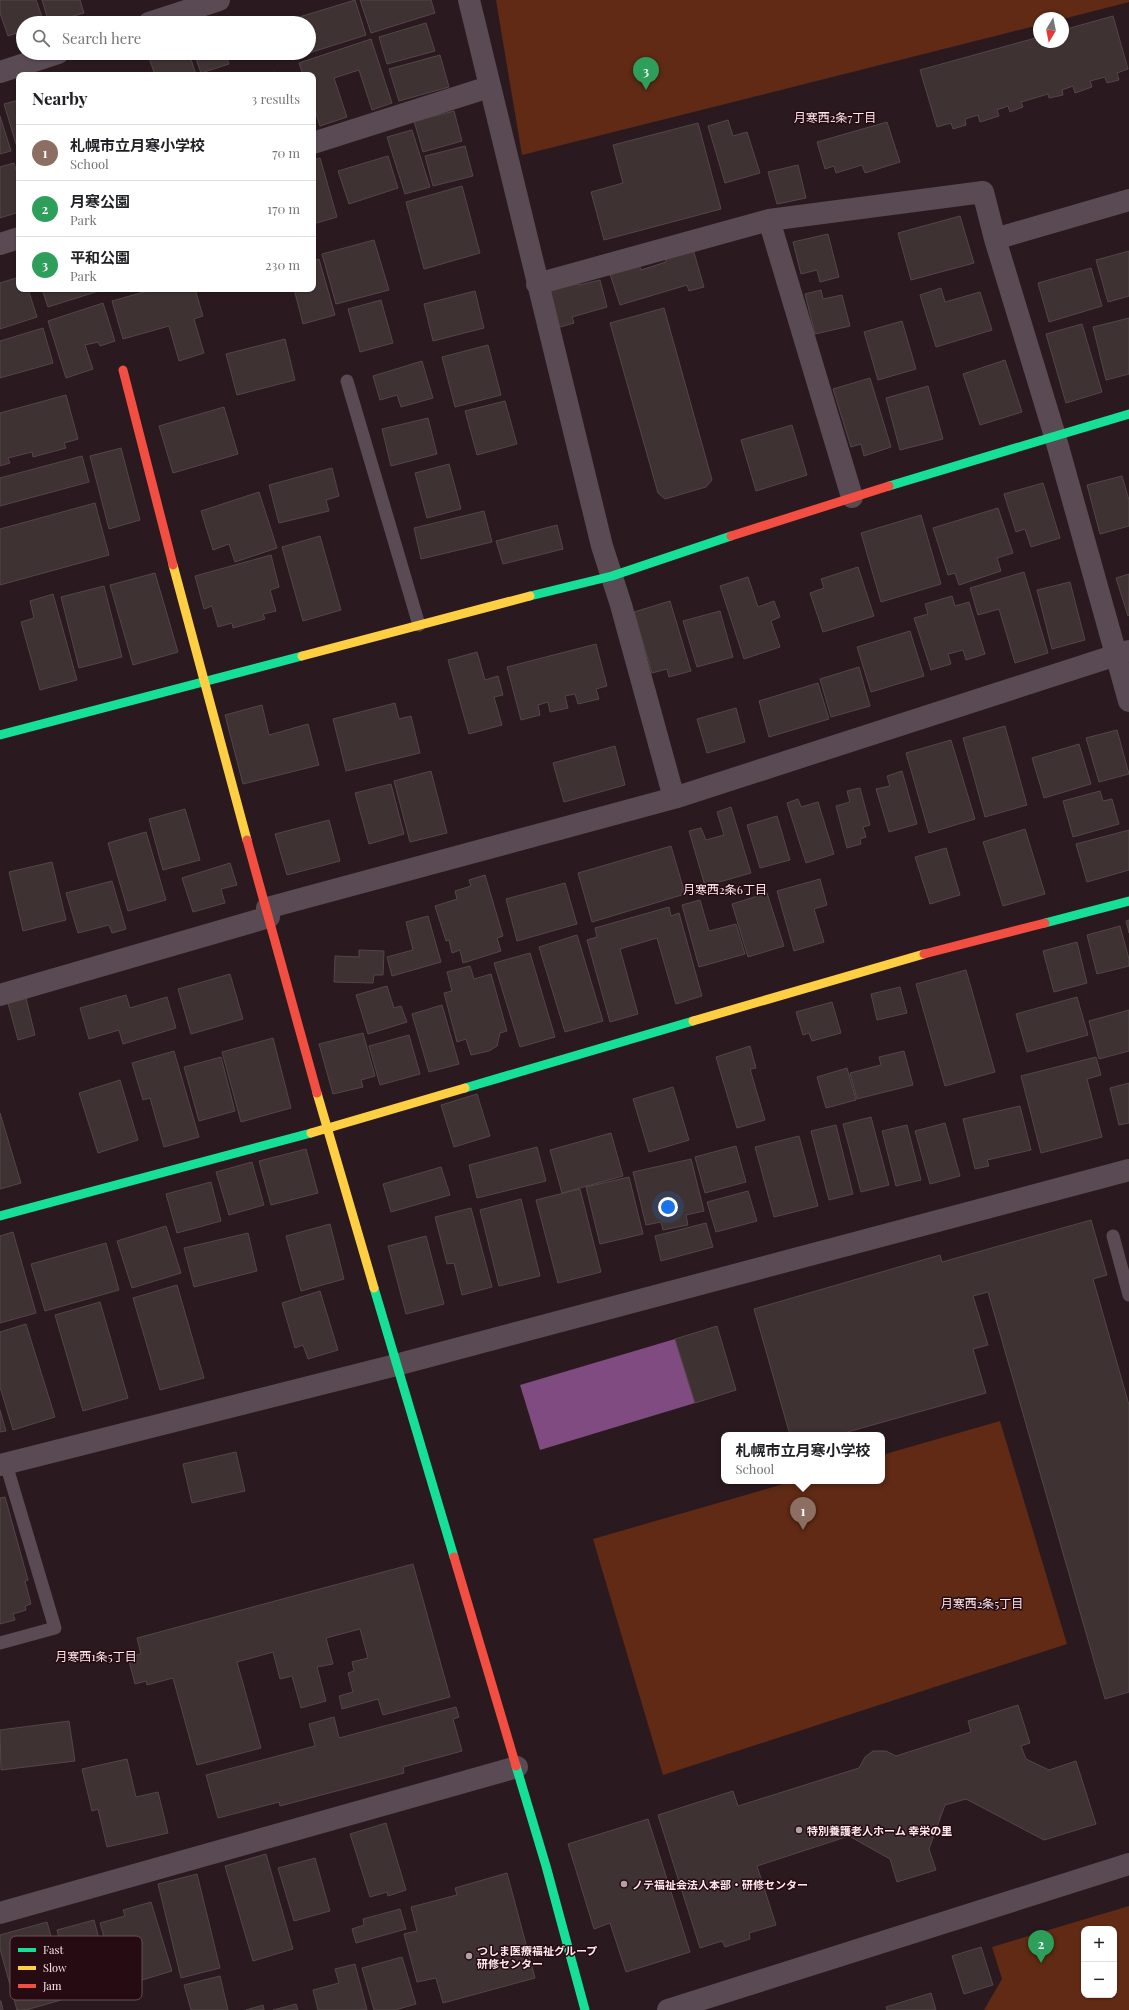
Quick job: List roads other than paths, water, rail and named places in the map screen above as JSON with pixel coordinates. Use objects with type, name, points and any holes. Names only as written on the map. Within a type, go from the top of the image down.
[{"type":"street","points":[[170,16],[219,0]]},
{"type":"street","points":[[469,0],[602,546],[612,576],[674,798]]},
{"type":"street","points":[[0,72],[37,60]]},
{"type":"street","points":[[316,142],[489,87]]},
{"type":"street","points":[[537,284],[769,220],[983,192],[995,239],[1123,653],[1129,701]]},
{"type":"street","points":[[995,239],[1129,200]]},
{"type":"street","points":[[769,220],[852,497]]},
{"type":"street","points":[[0,244],[16,239]]},
{"type":"street","points":[[123,370],[203,682],[327,1129],[516,1767],[585,2010]]},
{"type":"street","points":[[0,735],[583,582],[612,576],[852,497],[1129,414]]},
{"type":"street","points":[[0,995],[268,912],[674,798],[1123,653]]},
{"type":"street","points":[[0,1216],[327,1129],[886,964],[1129,901]]},
{"type":"street","points":[[3,1464],[396,1365],[1129,1170]]},
{"type":"street","points":[[0,1913],[516,1767]]},
{"type":"street","points":[[668,2010],[1129,1864]]},
{"type":"lane","points":[[347,382],[419,625]]},
{"type":"lane","points":[[1113,1236],[1129,1295]]},
{"type":"lane","points":[[0,1643],[55,1628],[3,1464]]},
{"type":"place","name":"平和公園","points":[[646,90]]},
{"type":"place","name":"札幌市立月寒小学校","points":[[803,1530]]},
{"type":"place","name":"特別養護老人ホーム 幸栄の里","points":[[799,1830]]},
{"type":"place","name":"ノテ福祉会法人本部・研修センター","points":[[624,1884]]},
{"type":"place","name":"つしま医療福祉グループ 研修センター","points":[[469,1956]]},
{"type":"place","name":"月寒公園","points":[[1041,1963]]},
{"type":"district","name":"月寒西2条7丁目","points":[[835,117]]},
{"type":"district","name":"月寒西2条6丁目","points":[[725,889]]},
{"type":"district","name":"月寒西2条5丁目","points":[[982,1603]]},
{"type":"district","name":"月寒西1条5丁目","points":[[96,1656]]}]
